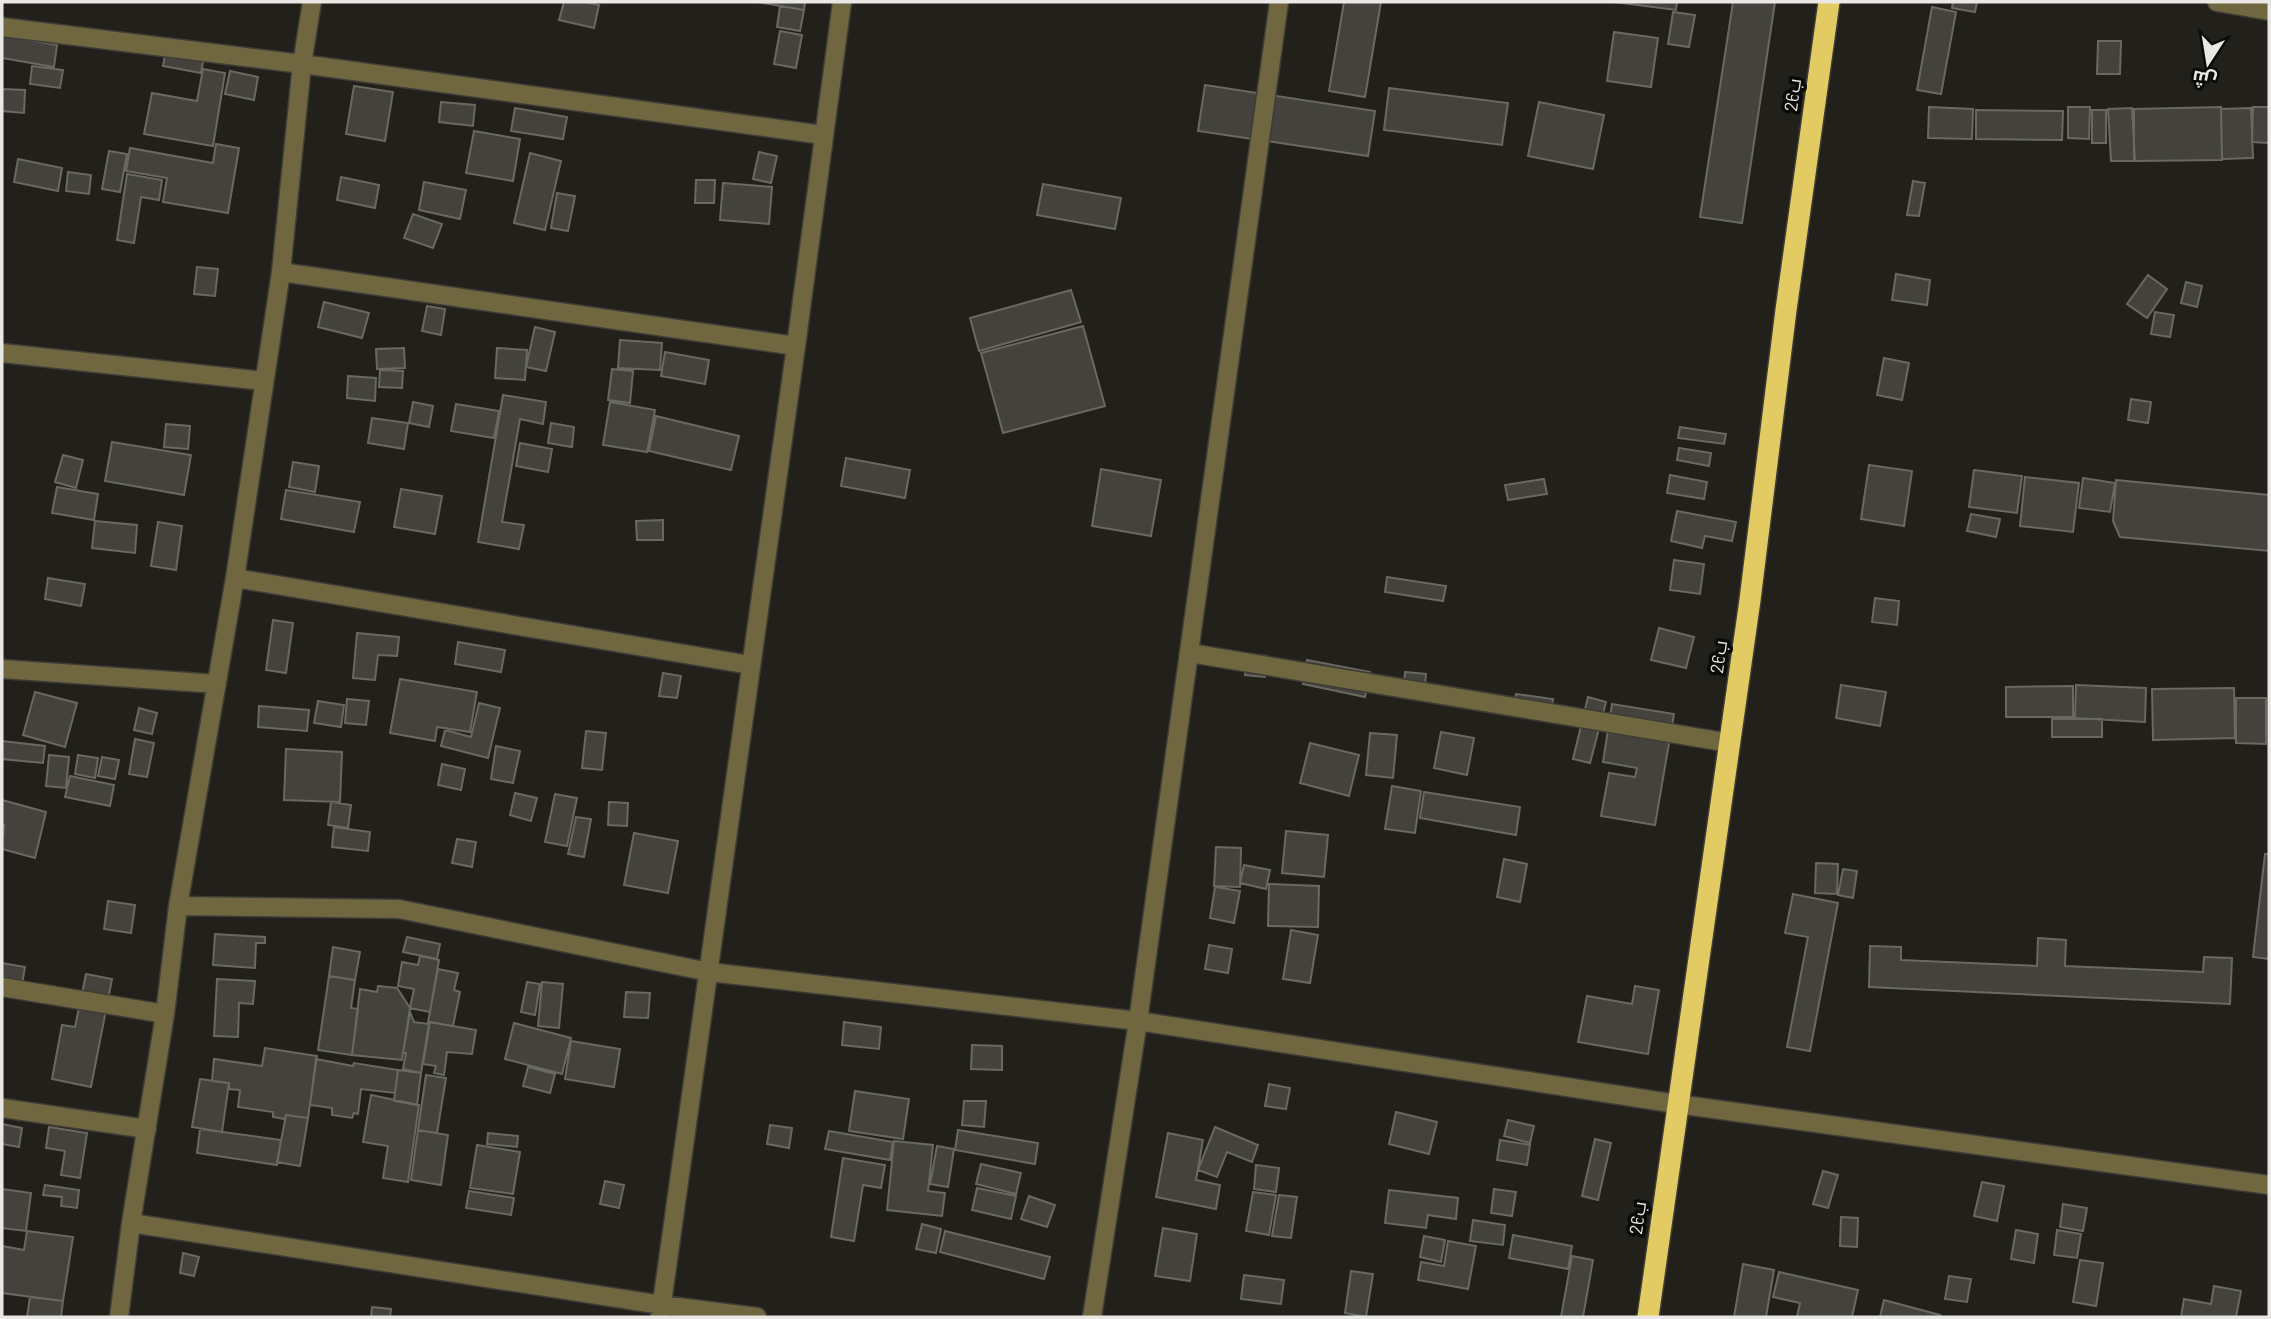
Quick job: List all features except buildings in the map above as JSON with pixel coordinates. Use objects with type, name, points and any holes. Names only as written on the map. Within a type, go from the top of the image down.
[{"type":"highway","name":"26ب","points":[[1648,1317],[1730,743],[1829,2]]},
{"type":"street","points":[[119,1317],[131,1223],[165,1014],[178,906],[235,578],[281,272],[302,64],[312,2]]},
{"type":"street","points":[[661,1311],[842,2]]},
{"type":"street","points":[[1092,1317],[1138,1021],[1279,2]]},
{"type":"street","points":[[2217,2],[2269,11]]},
{"type":"street","points":[[2,27],[302,64],[823,135]]},
{"type":"street","points":[[281,272],[796,346]]},
{"type":"street","points":[[2,353],[264,381]]},
{"type":"street","points":[[235,578],[750,665]]},
{"type":"street","points":[[1190,653],[1730,743]]},
{"type":"street","points":[[2,669],[217,684]]},
{"type":"street","points":[[178,906],[399,909],[709,972],[1138,1021],[1677,1104],[2269,1185]]},
{"type":"street","points":[[2,987],[165,1014]]},
{"type":"street","points":[[2,1108],[147,1129]]},
{"type":"street","points":[[131,1223],[661,1311],[757,1317]]}]
